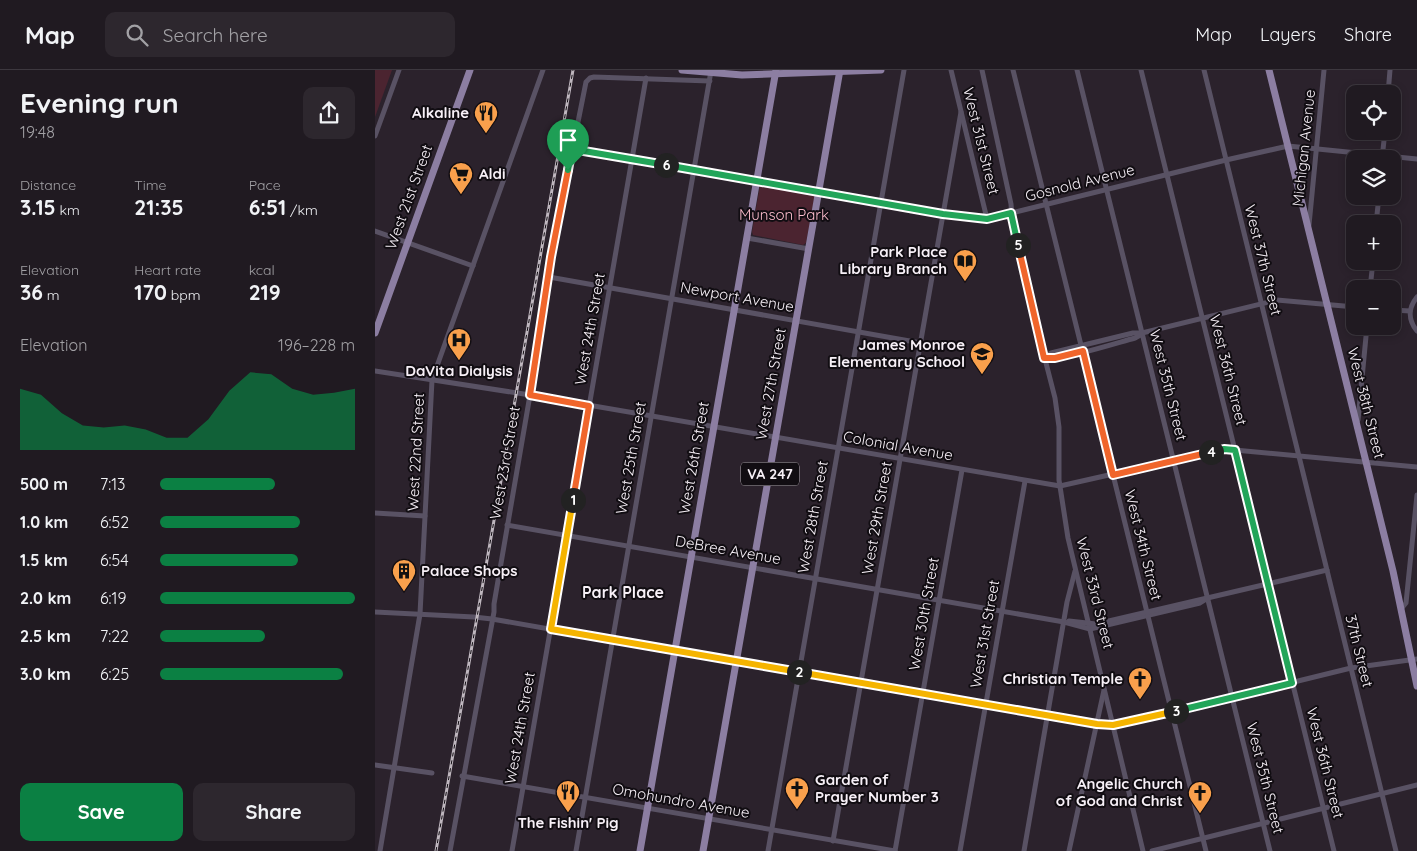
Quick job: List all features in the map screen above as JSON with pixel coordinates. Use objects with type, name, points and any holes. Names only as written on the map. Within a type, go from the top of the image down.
[{"type":"main road","name":"West 21st Street","points":[[375,333],[470,70]]},
{"type":"main road","points":[[682,70],[742,75],[776,72],[881,70]]},
{"type":"main road","name":"West 38th Street","points":[[1269,70],[1414,659],[1417,686]]},
{"type":"main road","name":"West 27th Street","points":[[703,851],[840,71]]},
{"type":"main road","name":"West 26th Street","points":[[640,851],[776,72]]},
{"type":"street","points":[[375,136],[399,70]]},
{"type":"street","name":"West 22nd Street","points":[[380,851],[420,614],[432,380],[543,70]]},
{"type":"street","name":"West 28th Street","points":[[768,851],[904,70]]},
{"type":"street","name":"West 31st Street","points":[[951,70],[987,219]]},
{"type":"street","name":"West 33rd Street","points":[[982,70],[1011,204],[1011,213],[1025,280],[1057,412],[1062,508],[1143,851]]},
{"type":"street","name":"West 34th Street","points":[[1013,70],[1206,851]]},
{"type":"street","name":"West 35th Street","points":[[1077,70],[1270,851]]},
{"type":"street","name":"West 36th Street","points":[[1141,70],[1334,851]]},
{"type":"street","name":"West 37th Street","points":[[1203,70],[1299,456]]},
{"type":"street","name":"Michigan Avenue","points":[[1308,228],[1324,70]]},
{"type":"street","points":[[1389,85],[1390,70]]},
{"type":"street","name":"West 25th Street","points":[[576,851],[711,71]]},
{"type":"street","name":"West 23rd Street","points":[[450,851],[492,619],[549,277],[583,92],[587,80],[594,78],[646,78]]},
{"type":"street","points":[[646,78],[709,81]]},
{"type":"street","name":"West 24th Street","points":[[512,851],[646,78]]},
{"type":"street","name":"West 29th Street","points":[[833,841],[961,112]]},
{"type":"street","name":"Gosnold Avenue","points":[[572,149],[943,214],[987,219],[1288,146],[1346,153]]},
{"type":"street","name":"Gosnold Avenue","points":[[1401,158],[1417,159]]},
{"type":"street","points":[[375,231],[473,266]]},
{"type":"street","points":[[747,238],[809,249]]},
{"type":"street","name":"Newport Avenue","points":[[549,277],[921,342]]},
{"type":"street","points":[[1417,297],[1410,311],[1411,322],[1417,331]]},
{"type":"street","points":[[1044,358],[1051,353],[1082,348],[1133,333],[1142,333],[1282,300],[1346,306]]},
{"type":"street","points":[[1401,310],[1410,311]]},
{"type":"street","points":[[1357,426],[1366,335]]},
{"type":"street","name":"Colonial Avenue","points":[[375,371],[530,395],[1060,486],[1224,449],[1417,467]]},
{"type":"street","name":"37th Street","points":[[1299,456],[1396,851]]},
{"type":"street","name":"West 30th Street","points":[[895,851],[962,470]]},
{"type":"street","name":"West 31st Street","points":[[960,851],[1025,481]]},
{"type":"street","points":[[1401,609],[1406,603],[1417,495]]},
{"type":"street","points":[[375,514],[425,516]]},
{"type":"street","name":"DeBree Avenue","points":[[507,525],[1064,622],[1071,620],[1090,626],[1148,614],[1199,598],[1208,598],[1327,570]]},
{"type":"street","points":[[1024,851],[1075,568]]},
{"type":"street","points":[[375,612],[492,619],[1048,716],[1113,725],[1351,668],[1414,659]]},
{"type":"street","points":[[1069,851],[1104,687]]},
{"type":"street","points":[[375,765],[432,773]]},
{"type":"street","name":"Omohundro Avenue","points":[[463,776],[895,851]]},
{"type":"street","points":[[1152,851],[1417,785]]},
{"type":"street","points":[[375,850],[384,851]]},
{"type":"green space","points":[[375,70],[392,70],[375,117]]},
{"type":"green space","name":"Munson Park","points":[[760,185],[814,193],[806,243],[803,245],[753,235]]},
{"type":"railway","points":[[436,851],[573,70]]},
{"type":"place","name":"Alkaline","points":[[486,134]]},
{"type":"place","name":"Aldi","points":[[461,195]]},
{"type":"place","name":"Park Place Library Branch","points":[[965,282]]},
{"type":"place","name":"DaVita Dialysis","points":[[459,361]]},
{"type":"place","name":"James Monroe Elementary School","points":[[982,375]]},
{"type":"place","name":"Palace Shops","points":[[404,592]]},
{"type":"place","name":"Christian Temple","points":[[1140,700]]},
{"type":"place","name":"Garden of Prayer Number 3","points":[[797,810]]},
{"type":"place","name":"The Fishin' Pig","points":[[568,813]]},
{"type":"place","name":"Angelic Church of God and Christ","points":[[1200,814]]},
{"type":"district","name":"Park Place","points":[[623,592]]},
{"type":"route","points":[[572,149],[943,214],[987,219],[1011,213],[1044,358],[1055,358],[1083,351],[1113,475],[1224,449],[1235,450],[1292,683],[1113,725],[1097,724],[551,629],[589,406],[530,395],[551,257],[568,170],[572,149]]}]
